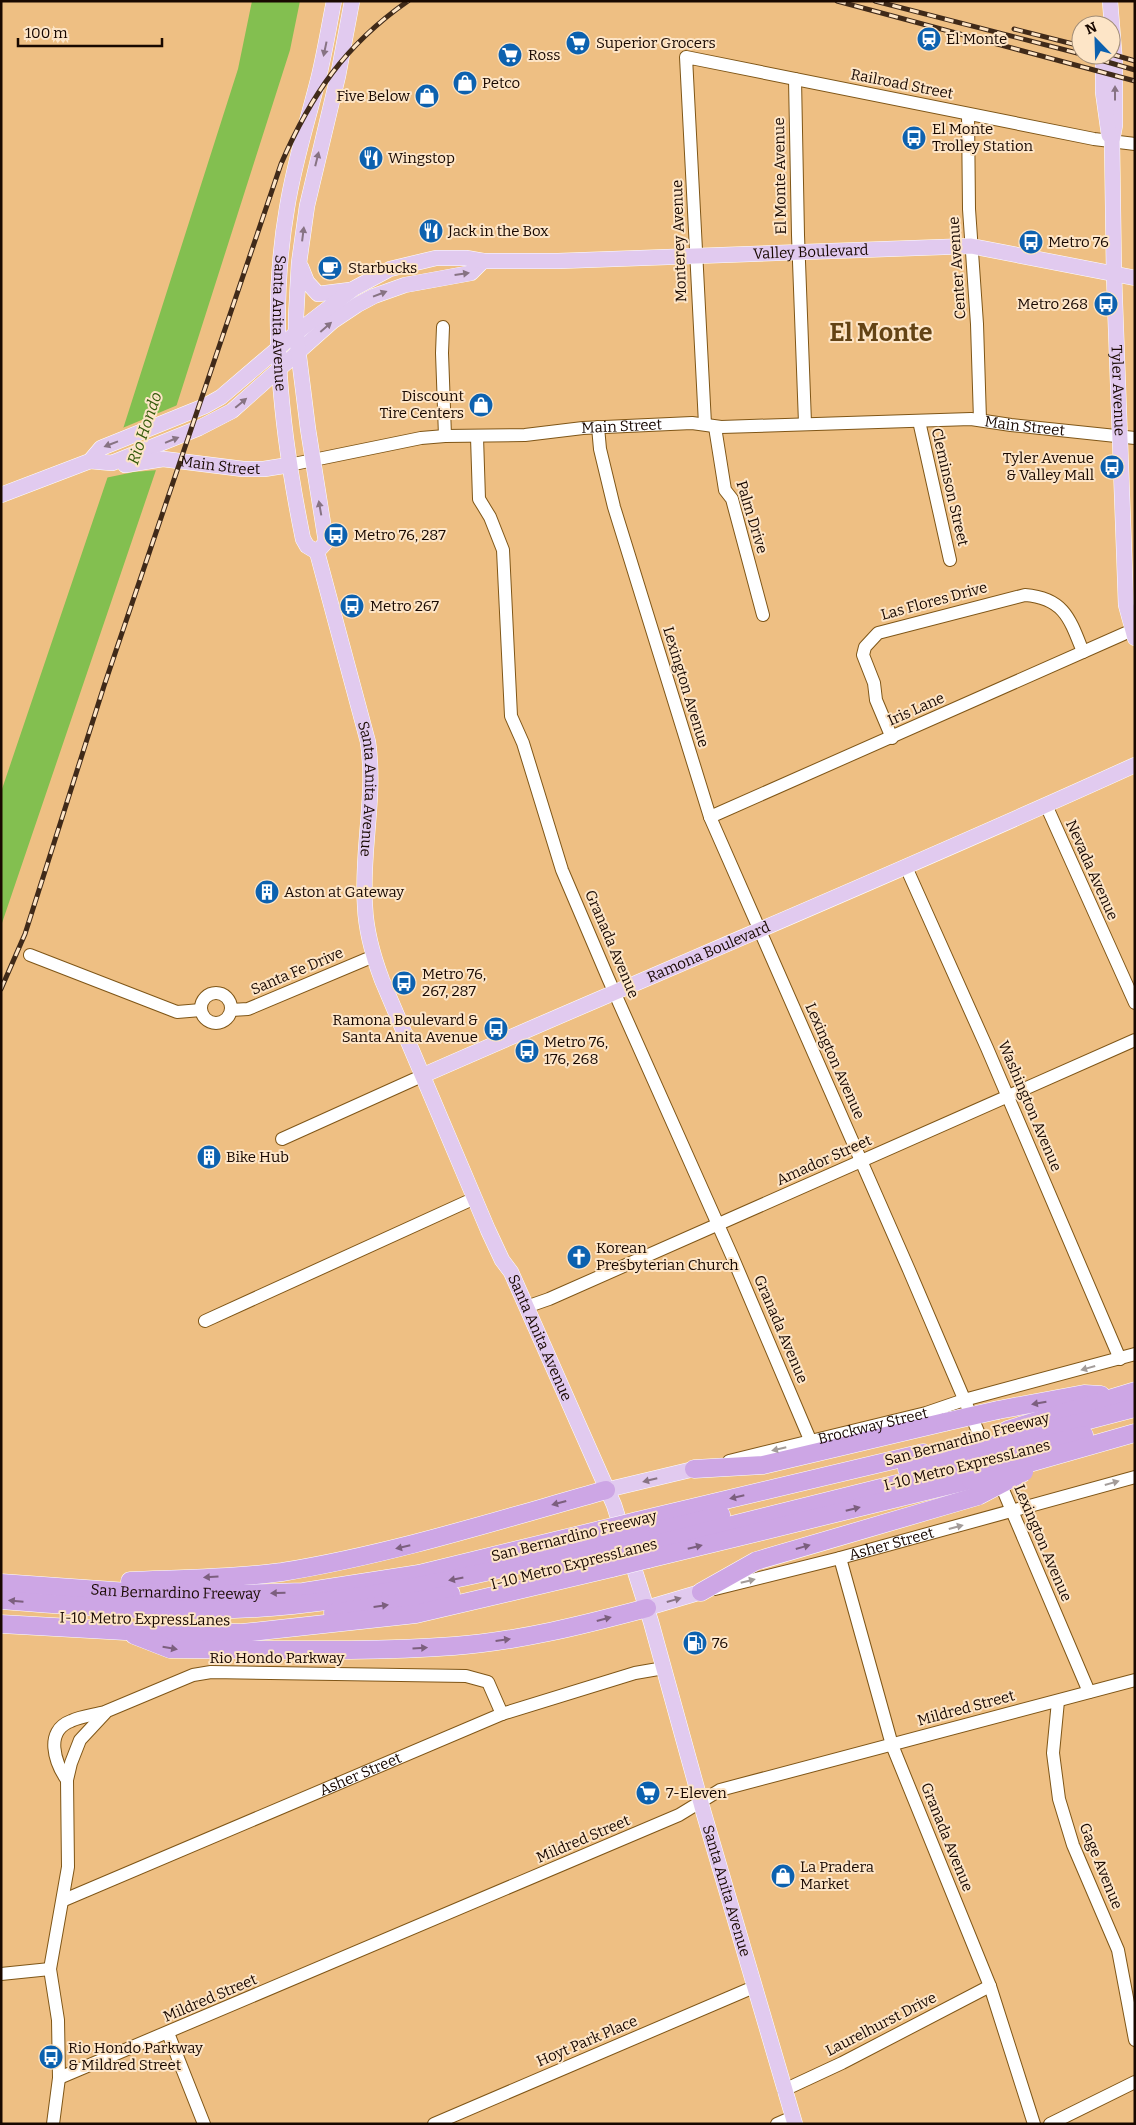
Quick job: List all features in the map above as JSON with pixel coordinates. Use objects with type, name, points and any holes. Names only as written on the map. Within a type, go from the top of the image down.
[{"type":"highway","points":[[694,1469],[763,1465],[998,1410],[1084,1394],[1128,1393]]},
{"type":"highway","name":"San Bernardino Freeway","points":[[1,1583],[96,1590],[240,1594],[303,1592],[419,1574],[607,1549],[966,1469],[1019,1454],[1128,1393]]},
{"type":"highway","name":"I-10 Metro ExpressLanes","points":[[1019,1454],[1135,1408]]},
{"type":"highway","name":"I-10 Metro ExpressLanes","points":[[1019,1454],[1135,1420]]},
{"type":"highway","name":"San Bernardino Freeway","points":[[1,1624],[125,1631],[242,1633],[365,1622],[416,1614],[607,1549],[966,1469],[1019,1454],[1135,1433]]},
{"type":"highway","points":[[700,1592],[756,1561],[966,1469]]},
{"type":"highway","points":[[96,1590],[126,1581],[280,1572],[346,1560],[407,1546],[606,1490]]},
{"type":"highway","name":"I-10 Metro ExpressLanes","points":[[1,1600],[151,1610],[204,1610],[292,1605],[381,1594],[607,1549]]},
{"type":"highway","name":"I-10 Metro ExpressLanes","points":[[1,1613],[161,1623],[298,1617],[424,1600],[513,1581],[607,1549]]},
{"type":"highway","points":[[125,1631],[170,1649],[412,1648],[465,1645],[561,1630],[647,1608]]},
{"type":"main road","name":"Santa Anita Avenue","points":[[334,1],[319,75],[293,176],[280,256],[278,348],[289,465],[303,539],[307,546],[316,552],[368,742],[371,774],[365,905],[374,956],[488,1230],[502,1260],[511,1272],[614,1505],[647,1608],[701,1803],[794,2120]]},
{"type":"main road","name":"Santa Anita Avenue","points":[[316,552],[326,542],[296,333],[300,262],[307,206],[338,76],[352,1]]},
{"type":"main road","name":"Tyler Avenue","points":[[1108,12],[1115,63],[1115,125],[1112,141],[1114,275],[1128,437],[1126,605],[1134,632]]},
{"type":"main road","name":"Tyler Avenue","points":[[1103,65],[1105,116],[1112,141]]},
{"type":"main road","points":[[293,176],[300,204],[307,206]]},
{"type":"main road","name":"Valley Boulevard","points":[[90,461],[101,448],[205,406],[221,397],[296,333],[354,289],[390,269],[436,258],[466,258],[483,261],[558,261],[971,246],[1135,278]]},
{"type":"main road","name":"Valley Boulevard","points":[[1,495],[90,461],[112,463],[199,428],[232,411],[333,321],[374,296],[405,285],[471,273],[483,261]]},
{"type":"main road","points":[[300,262],[307,282],[318,294],[354,289]]},
{"type":"main road","name":"Main Street","points":[[112,463],[122,466],[163,459],[243,469],[264,469],[289,465]]},
{"type":"main road","name":"Ramona Boulevard","points":[[424,1075],[906,867],[1135,765]]},
{"type":"main road","name":"Brockway Street","points":[[606,1490],[694,1469]]},
{"type":"main road","name":"Asher Street","points":[[647,1608],[700,1592]]},
{"type":"street","name":"Railroad Street","points":[[686,58],[795,78],[968,114],[1135,144]]},
{"type":"street","name":"Monterey Avenue","points":[[686,58],[693,158],[695,256],[710,425]]},
{"type":"street","name":"El Monte Avenue","points":[[795,78],[805,423]]},
{"type":"street","name":"Center Avenue","points":[[968,114],[971,246],[977,324],[980,420]]},
{"type":"street","points":[[443,327],[445,436]]},
{"type":"street","name":"Main Street","points":[[289,465],[421,438],[525,435],[598,427],[919,421],[941,418],[980,420],[1128,437]]},
{"type":"street","name":"Cleminson Street","points":[[919,421],[950,560]]},
{"type":"street","name":"Palm Drive","points":[[710,425],[725,490],[732,499],[763,615]]},
{"type":"street","name":"Lexington Avenue","points":[[598,427],[600,449],[614,507],[710,817],[862,1160],[1089,1692]]},
{"type":"street","name":"Granada Avenue","points":[[477,437],[479,499],[490,517],[503,550],[511,716],[523,743],[562,870],[614,992],[719,1225],[811,1442]]},
{"type":"street","name":"Las Flores Drive","points":[[892,738],[876,700],[874,683],[863,655],[865,646],[878,634],[1009,598],[1032,595],[1050,600],[1061,608],[1069,617],[1083,652]]},
{"type":"street","name":"Iris Lane","points":[[710,817],[1083,652],[1134,632]]},
{"type":"street","name":"Nevada Avenue","points":[[1046,805],[1135,1003]]},
{"type":"street","name":"Washington Avenue","points":[[906,867],[1008,1096],[1120,1359]]},
{"type":"street","points":[[30,955],[177,1012],[201,1010]]},
{"type":"street","name":"Santa Fe Drive","points":[[231,1010],[248,1009],[374,956]]},
{"type":"street","points":[[218,992],[227,996],[231,1010],[227,1018],[214,1023],[205,1018],[201,1010],[205,997],[218,992]]},
{"type":"street","name":"Amador Street","points":[[526,1307],[549,1300],[1135,1040]]},
{"type":"street","name":"Ramona Boulevard","points":[[282,1139],[424,1075]]},
{"type":"street","points":[[205,1321],[475,1198]]},
{"type":"street","name":"Brockway Street","points":[[694,1469],[926,1413],[964,1400],[1135,1354]]},
{"type":"street","name":"Asher Street","points":[[700,1592],[840,1558],[1135,1477]]},
{"type":"street","name":"Granada Avenue","points":[[840,1558],[892,1745],[990,1986],[1034,2124]]},
{"type":"street","name":"Asher Street","points":[[64,1900],[502,1714],[635,1673],[664,1668]]},
{"type":"street","name":"Rio Hondo Parkway","points":[[53,2124],[59,2078],[58,2020],[50,1969],[64,1900],[68,1867],[67,1780],[80,1740],[107,1711],[193,1675],[211,1672],[250,1672],[466,1676],[488,1682],[502,1714]]},
{"type":"street","points":[[1130,1681],[1135,1692]]},
{"type":"street","name":"Mildred Street","points":[[59,2078],[679,1815],[720,1790],[1130,1681]]},
{"type":"street","name":"Gage Avenue","points":[[1058,1701],[1053,1753],[1059,1800],[1073,1845],[1118,1950],[1135,2040]]},
{"type":"street","points":[[67,1780],[58,1767],[54,1749],[56,1736],[61,1726],[71,1720],[107,1711]]},
{"type":"street","points":[[1,1974],[50,1969]]},
{"type":"street","name":"Laurelhurst Drive","points":[[784,2090],[842,2064],[990,1986]]},
{"type":"street","name":"Hoyt Park Place","points":[[434,2124],[754,1987]]},
{"type":"street","points":[[168,2033],[204,2124]]},
{"type":"street","points":[[1050,2124],[1135,2082]]},
{"type":"street","points":[[777,2124],[794,2120]]},
{"type":"water","name":"Rio Hondo","points":[[252,1],[300,1],[290,50],[155,473],[1,926],[1,792],[107,479],[238,69]]},
{"type":"pier","points":[[180,404],[158,470],[134,472],[105,478],[120,429]]},
{"type":"railway","points":[[1,989],[25,934],[104,686],[281,164],[292,139],[332,73],[366,35],[408,1]]},
{"type":"railway","points":[[837,1],[1135,81]]},
{"type":"railway","points":[[875,1],[1071,51]]},
{"type":"railway","points":[[1014,29],[1071,43]]},
{"type":"railway","points":[[1121,57],[1135,61]]},
{"type":"railway","points":[[1118,65],[1135,70]]},
{"type":"place","name":"El Monte","points":[[929,39]]},
{"type":"place","name":"Superior Grocers","points":[[578,43]]},
{"type":"place","name":"Ross","points":[[510,55]]},
{"type":"place","name":"Petco","points":[[465,83]]},
{"type":"place","name":"Five Below","points":[[427,96]]},
{"type":"place","name":"El Monte Trolley Station","points":[[914,138]]},
{"type":"place","name":"Wingstop","points":[[371,158]]},
{"type":"place","name":"Jack in the Box","points":[[431,231]]},
{"type":"place","name":"Metro 76","points":[[1031,242]]},
{"type":"place","name":"Starbucks","points":[[330,268]]},
{"type":"place","name":"Metro 268","points":[[1106,304]]},
{"type":"place","name":"Discount Tire Centers","points":[[481,405]]},
{"type":"place","name":"Tyler Avenue & Valley Mall","points":[[1112,467]]},
{"type":"place","name":"Metro 76, 287","points":[[336,535]]},
{"type":"place","name":"Metro 267","points":[[352,606]]},
{"type":"place","name":"Aston at Gateway","points":[[267,892]]},
{"type":"place","name":"Metro 76, 267, 287","points":[[404,983]]},
{"type":"place","name":"Ramona Boulevard & Santa Anita Avenue","points":[[496,1029]]},
{"type":"place","name":"Metro 76, 176, 268","points":[[527,1051]]},
{"type":"place","name":"Bike Hub","points":[[209,1157]]},
{"type":"place","name":"Korean Presbyterian Church","points":[[579,1257]]},
{"type":"place","name":"76","points":[[695,1643]]},
{"type":"place","name":"7-Eleven","points":[[648,1793]]},
{"type":"place","name":"La Pradera Market","points":[[783,1876]]},
{"type":"place","name":"Rio Hondo Parkway & Mildred Street","points":[[51,2057]]},
{"type":"district","name":"El Monte","points":[[881,332]]}]
